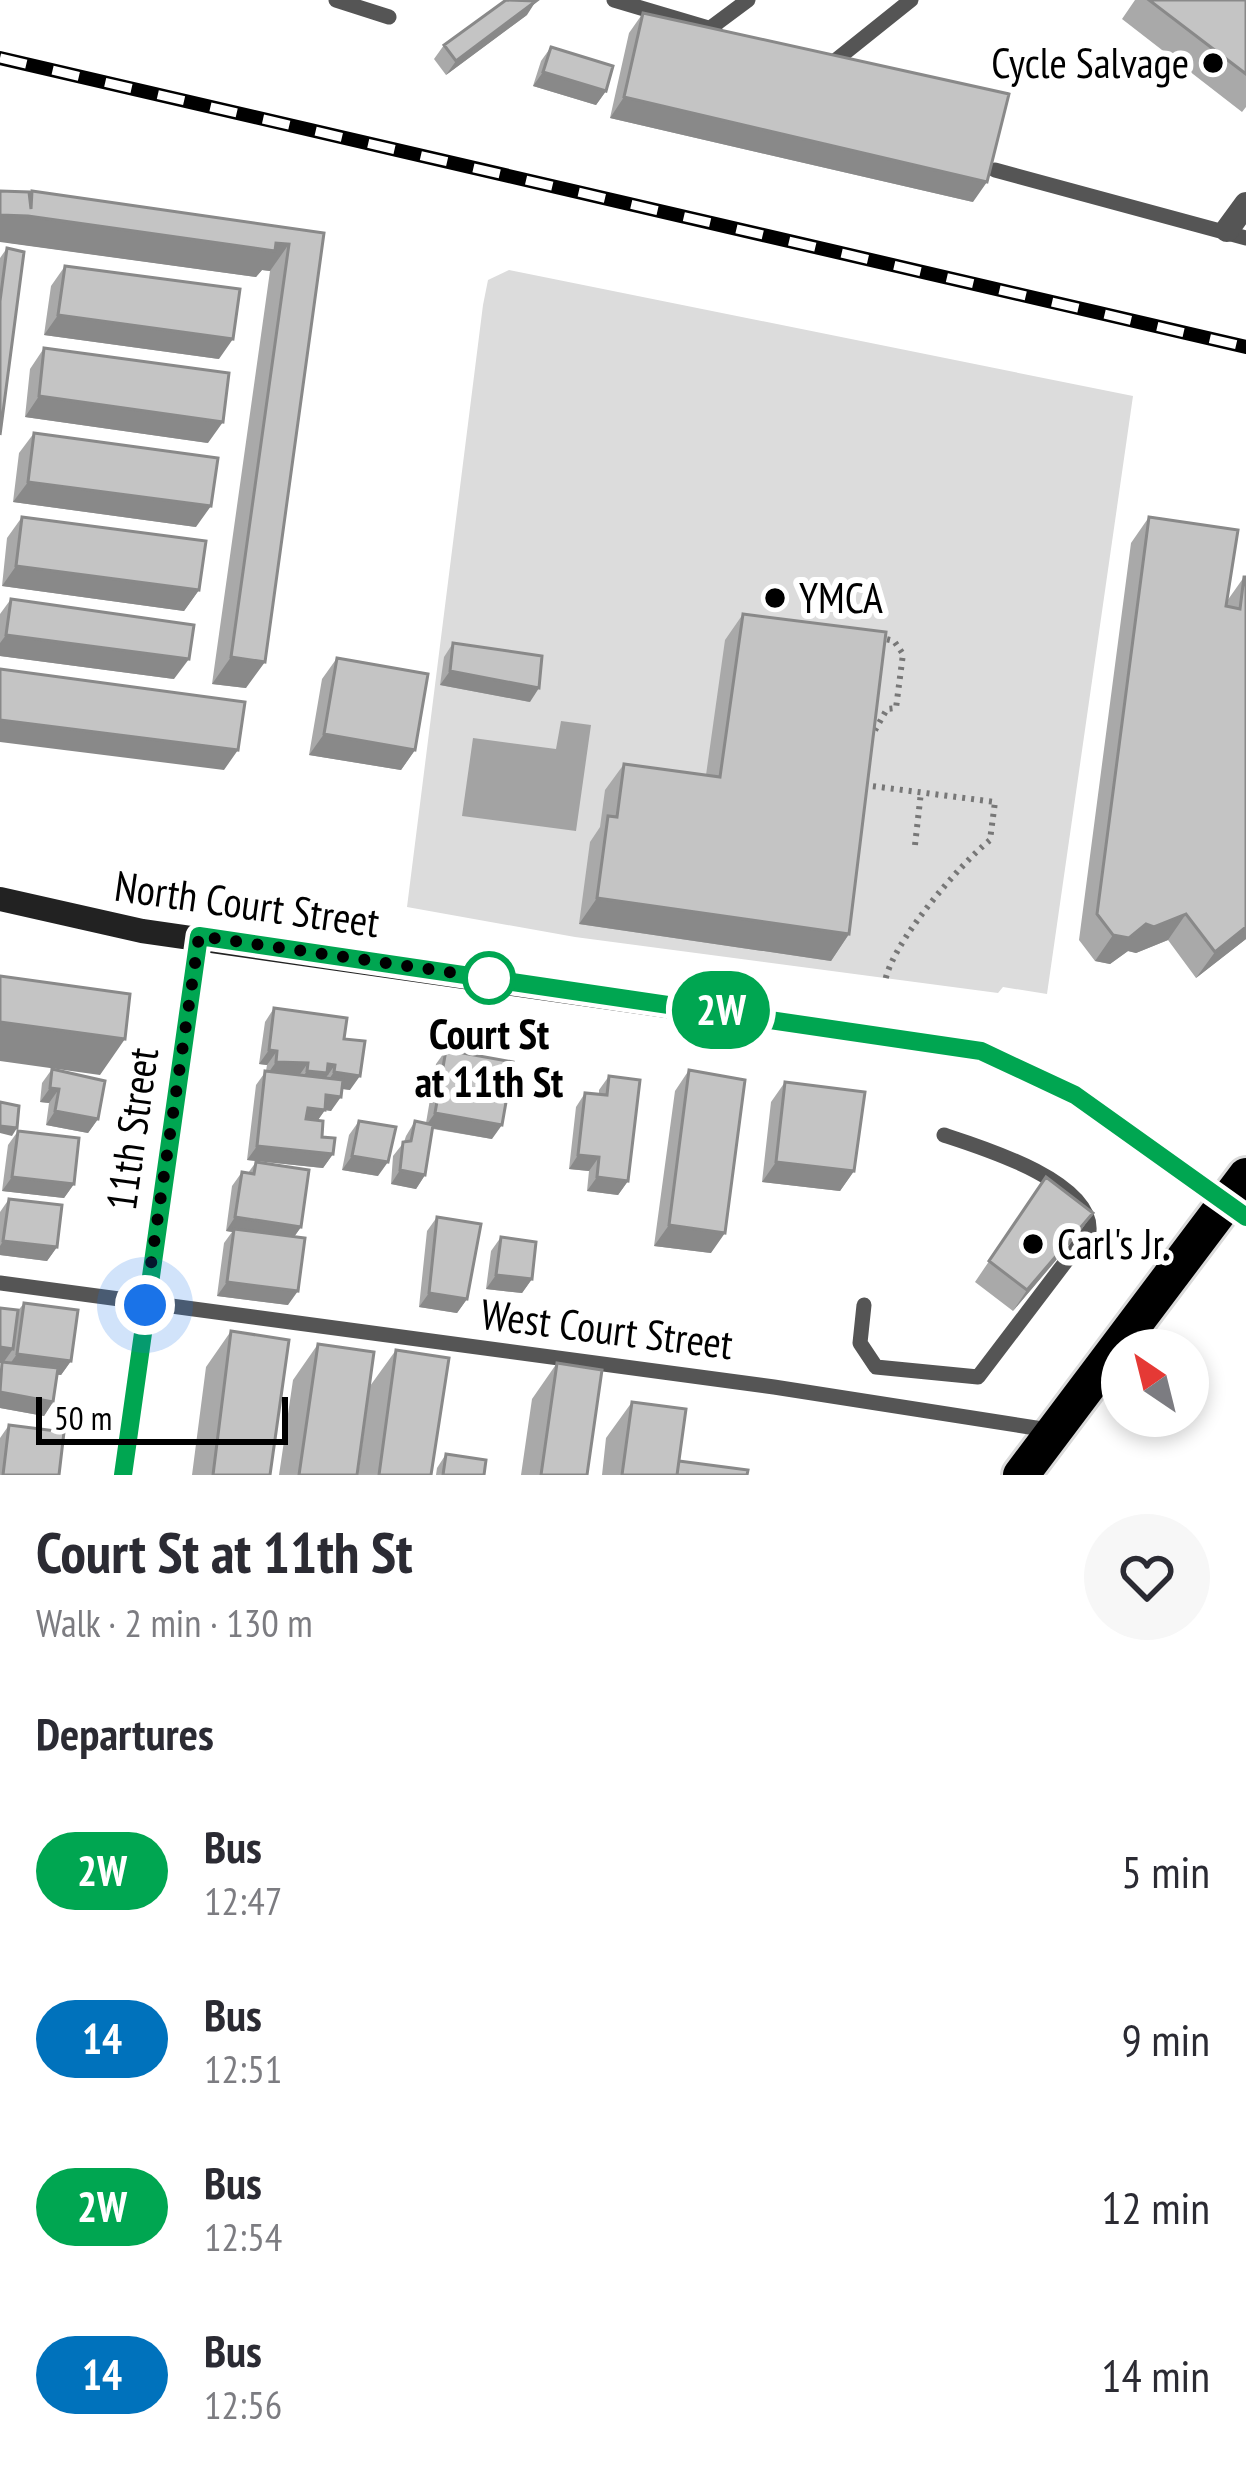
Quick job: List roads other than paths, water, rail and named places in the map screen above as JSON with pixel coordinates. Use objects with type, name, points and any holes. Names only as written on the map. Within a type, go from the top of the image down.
[{"type":"highway","points":[[1041,1458],[1239,1198]]},
{"type":"street","points":[[1236,234],[1246,204]]},
{"type":"street","name":"North Court Street","points":[[0,899],[142,931],[981,1051],[1075,1095],[1239,1198]]},
{"type":"street","name":"11th Street","points":[[122,1475],[199,936]]},
{"type":"lane","points":[[336,0],[388,17]]},
{"type":"lane","points":[[614,0],[730,34]]},
{"type":"lane","points":[[709,28],[748,0]]},
{"type":"lane","points":[[836,60],[910,0]]},
{"type":"lane","points":[[815,55],[857,65]]},
{"type":"lane","points":[[995,170],[1236,234]]},
{"type":"lane","points":[[864,1305],[860,1343],[876,1366],[978,1377],[1089,1231],[1090,1216],[1079,1198],[1004,1155],[944,1135]]},
{"type":"lane","name":"West Court Street","points":[[0,1283],[774,1387],[1041,1458]]},
{"type":"railway","points":[[0,58],[1246,347]]},
{"type":"place","name":"Cycle Salvage","points":[[1213,63]]},
{"type":"place","name":"YMCA","points":[[775,598]]},
{"type":"place","name":"Court St at 11th St","points":[[489,978]]},
{"type":"place","name":"Carl's Jr.","points":[[1033,1244]]}]
